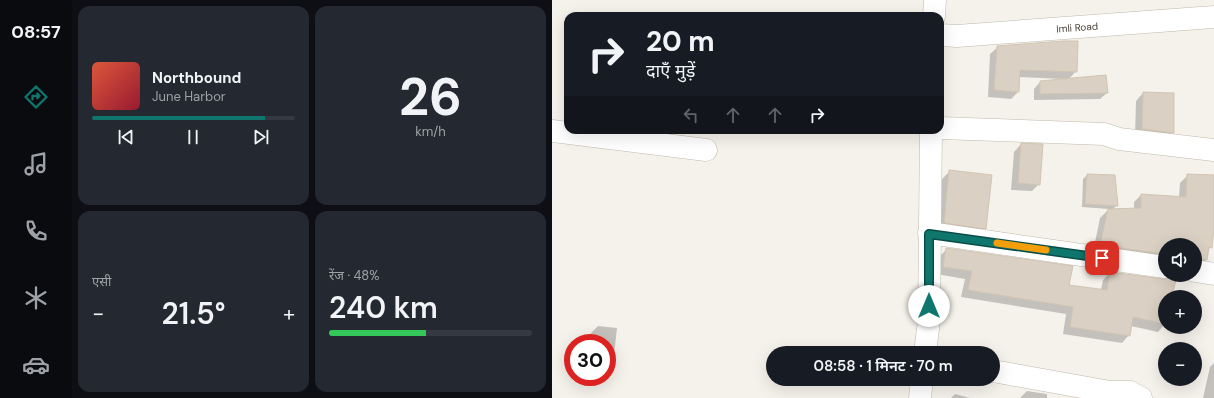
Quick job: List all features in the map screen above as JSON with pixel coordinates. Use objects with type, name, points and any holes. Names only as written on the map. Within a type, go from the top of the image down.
[{"type":"street","points":[[934,12],[935,0]]},
{"type":"street","name":"Imli Road","points":[[944,35],[958,36],[1183,10],[1214,17]]},
{"type":"street","points":[[944,128],[1104,134],[1119,139],[1214,150]]},
{"type":"street","points":[[552,131],[564,132]]},
{"type":"street","points":[[576,134],[706,150]]},
{"type":"street","points":[[926,346],[929,321],[931,134]]},
{"type":"street","points":[[929,234],[1158,266]]},
{"type":"street","points":[[1202,272],[1214,274]]},
{"type":"street","points":[[1000,372],[1110,392],[1130,392],[1141,398]]},
{"type":"street","points":[[920,398],[921,386]]},
{"type":"building","points":[[1078,41],[1077,72],[1020,70],[1019,92],[994,90],[997,46]]},
{"type":"building","points":[[1106,75],[1108,93],[1040,94],[1040,81]]},
{"type":"building","points":[[1143,92],[1174,93],[1174,133],[1142,129]]},
{"type":"building","points":[[1021,143],[1043,144],[1040,185],[1018,183]]},
{"type":"building","points":[[949,170],[992,175],[986,229],[944,223]]},
{"type":"building","points":[[1087,174],[1115,175],[1118,206],[1085,204]]},
{"type":"building","points":[[1187,174],[1214,175],[1214,228],[1212,248],[1209,247],[1207,260],[1202,260],[1202,238],[1158,238],[1158,253],[1100,245],[1108,209],[1141,208],[1141,194],[1186,197]]},
{"type":"building","points":[[946,248],[1073,266],[1069,285],[1107,290],[1110,272],[1158,278],[1158,282],[1175,282],[1174,290],[1158,290],[1158,322],[1133,317],[1130,336],[1070,327],[1073,307],[968,290],[972,271],[943,267]]},
{"type":"slow traffic","points":[[997,243],[1046,250]]},
{"type":"route","points":[[929,306],[929,234],[1102,258]]}]
